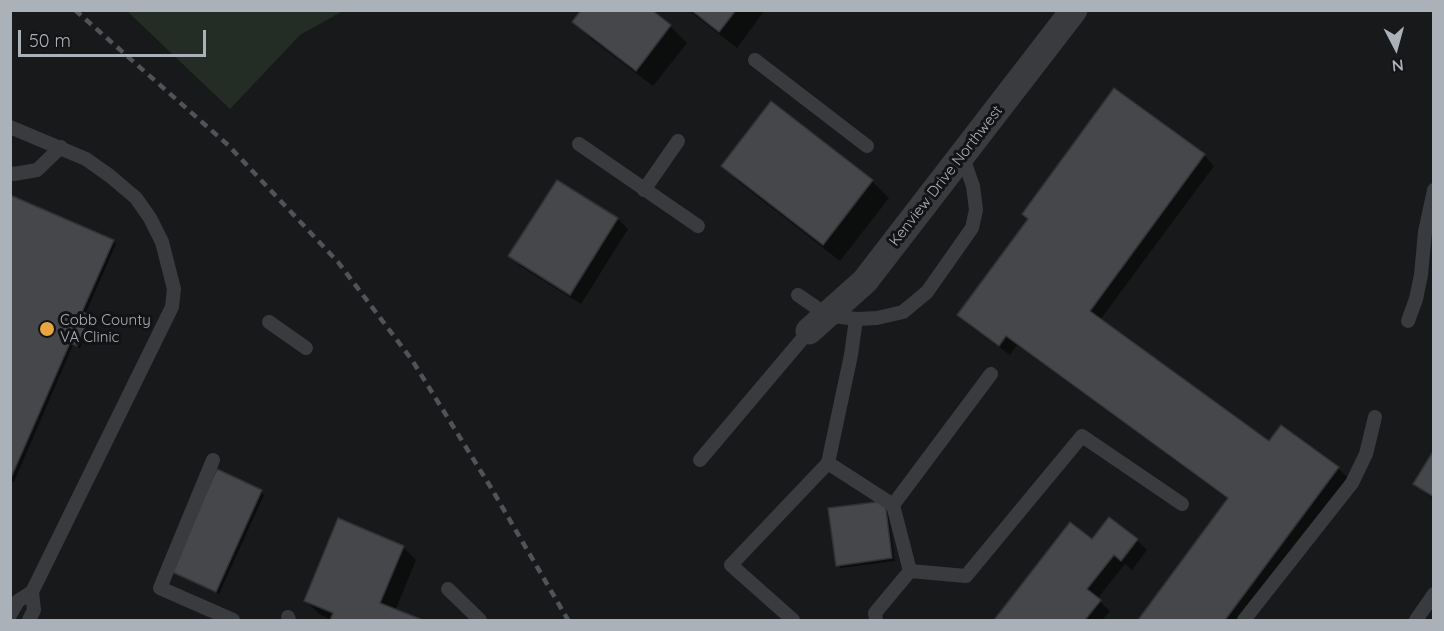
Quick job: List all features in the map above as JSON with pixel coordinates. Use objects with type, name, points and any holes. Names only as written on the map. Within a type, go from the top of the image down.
[{"type":"street","name":"Kenview Drive Northwest","points":[[818,323],[865,281],[1074,10]]},
{"type":"lane","points":[[755,60],[867,146]]},
{"type":"lane","points":[[10,127],[86,159],[136,198],[150,218],[162,242],[174,289],[171,307],[32,592],[18,601],[10,615]]},
{"type":"lane","points":[[645,190],[678,141]]},
{"type":"lane","points":[[579,144],[698,226]]},
{"type":"lane","points":[[10,173],[37,170],[62,147]]},
{"type":"lane","points":[[700,460],[818,323],[877,318],[903,312],[927,292],[972,228],[976,210],[972,186],[962,155]]},
{"type":"lane","points":[[1408,321],[1421,275],[1425,232],[1434,190]]},
{"type":"lane","points":[[798,295],[818,323]]},
{"type":"lane","points":[[794,621],[731,565],[828,463],[856,319]]},
{"type":"lane","points":[[269,322],[306,348]]},
{"type":"lane","points":[[892,505],[991,374]]},
{"type":"lane","points":[[1244,621],[1352,483],[1366,454],[1375,417]]},
{"type":"lane","points":[[910,572],[966,576],[1082,436],[1182,504]]},
{"type":"lane","points":[[213,460],[160,588],[233,621]]},
{"type":"lane","points":[[828,463],[892,505],[910,572]]},
{"type":"lane","points":[[876,621],[875,613],[910,572]]},
{"type":"lane","points":[[448,589],[480,621]]},
{"type":"lane","points":[[29,621],[34,610],[32,592]]},
{"type":"lane","points":[[1416,621],[1434,594]]},
{"type":"shaded area","points":[[127,11],[343,11],[300,35],[230,109]]},
{"type":"building","points":[[581,10],[652,10],[671,25],[636,71],[572,22]]},
{"type":"building","points":[[691,10],[736,10],[719,32]]},
{"type":"building","points":[[1114,88],[1205,154],[1090,311],[1269,441],[1281,425],[1339,467],[1225,620],[1138,620],[1228,498],[1006,336],[999,346],[957,315],[1028,219],[1022,214]]},
{"type":"building","points":[[771,101],[873,180],[823,245],[721,166]]},
{"type":"building","points":[[557,180],[618,218],[570,295],[508,256]]},
{"type":"building","name":"Cobb County VA Clinic","points":[[10,195],[114,240],[82,312],[90,315],[77,346],[70,343],[10,480]]},
{"type":"building","points":[[1434,450],[1434,497],[1413,484]]},
{"type":"building","points":[[217,469],[262,490],[216,592],[170,571]]},
{"type":"building","points":[[885,501],[892,558],[836,566],[828,508]]},
{"type":"building","points":[[1109,517],[1138,539],[1121,561],[1114,555],[1087,589],[1101,600],[1085,620],[994,620],[1070,522],[1092,539]]},
{"type":"building","points":[[338,518],[404,546],[380,603],[423,620],[330,620],[333,613],[304,601]]},
{"type":"railway","points":[[75,10],[228,145],[338,262],[412,360],[490,486],[568,620]]},
{"type":"place","name":"Cobb County VA Clinic","points":[[47,329]]}]
